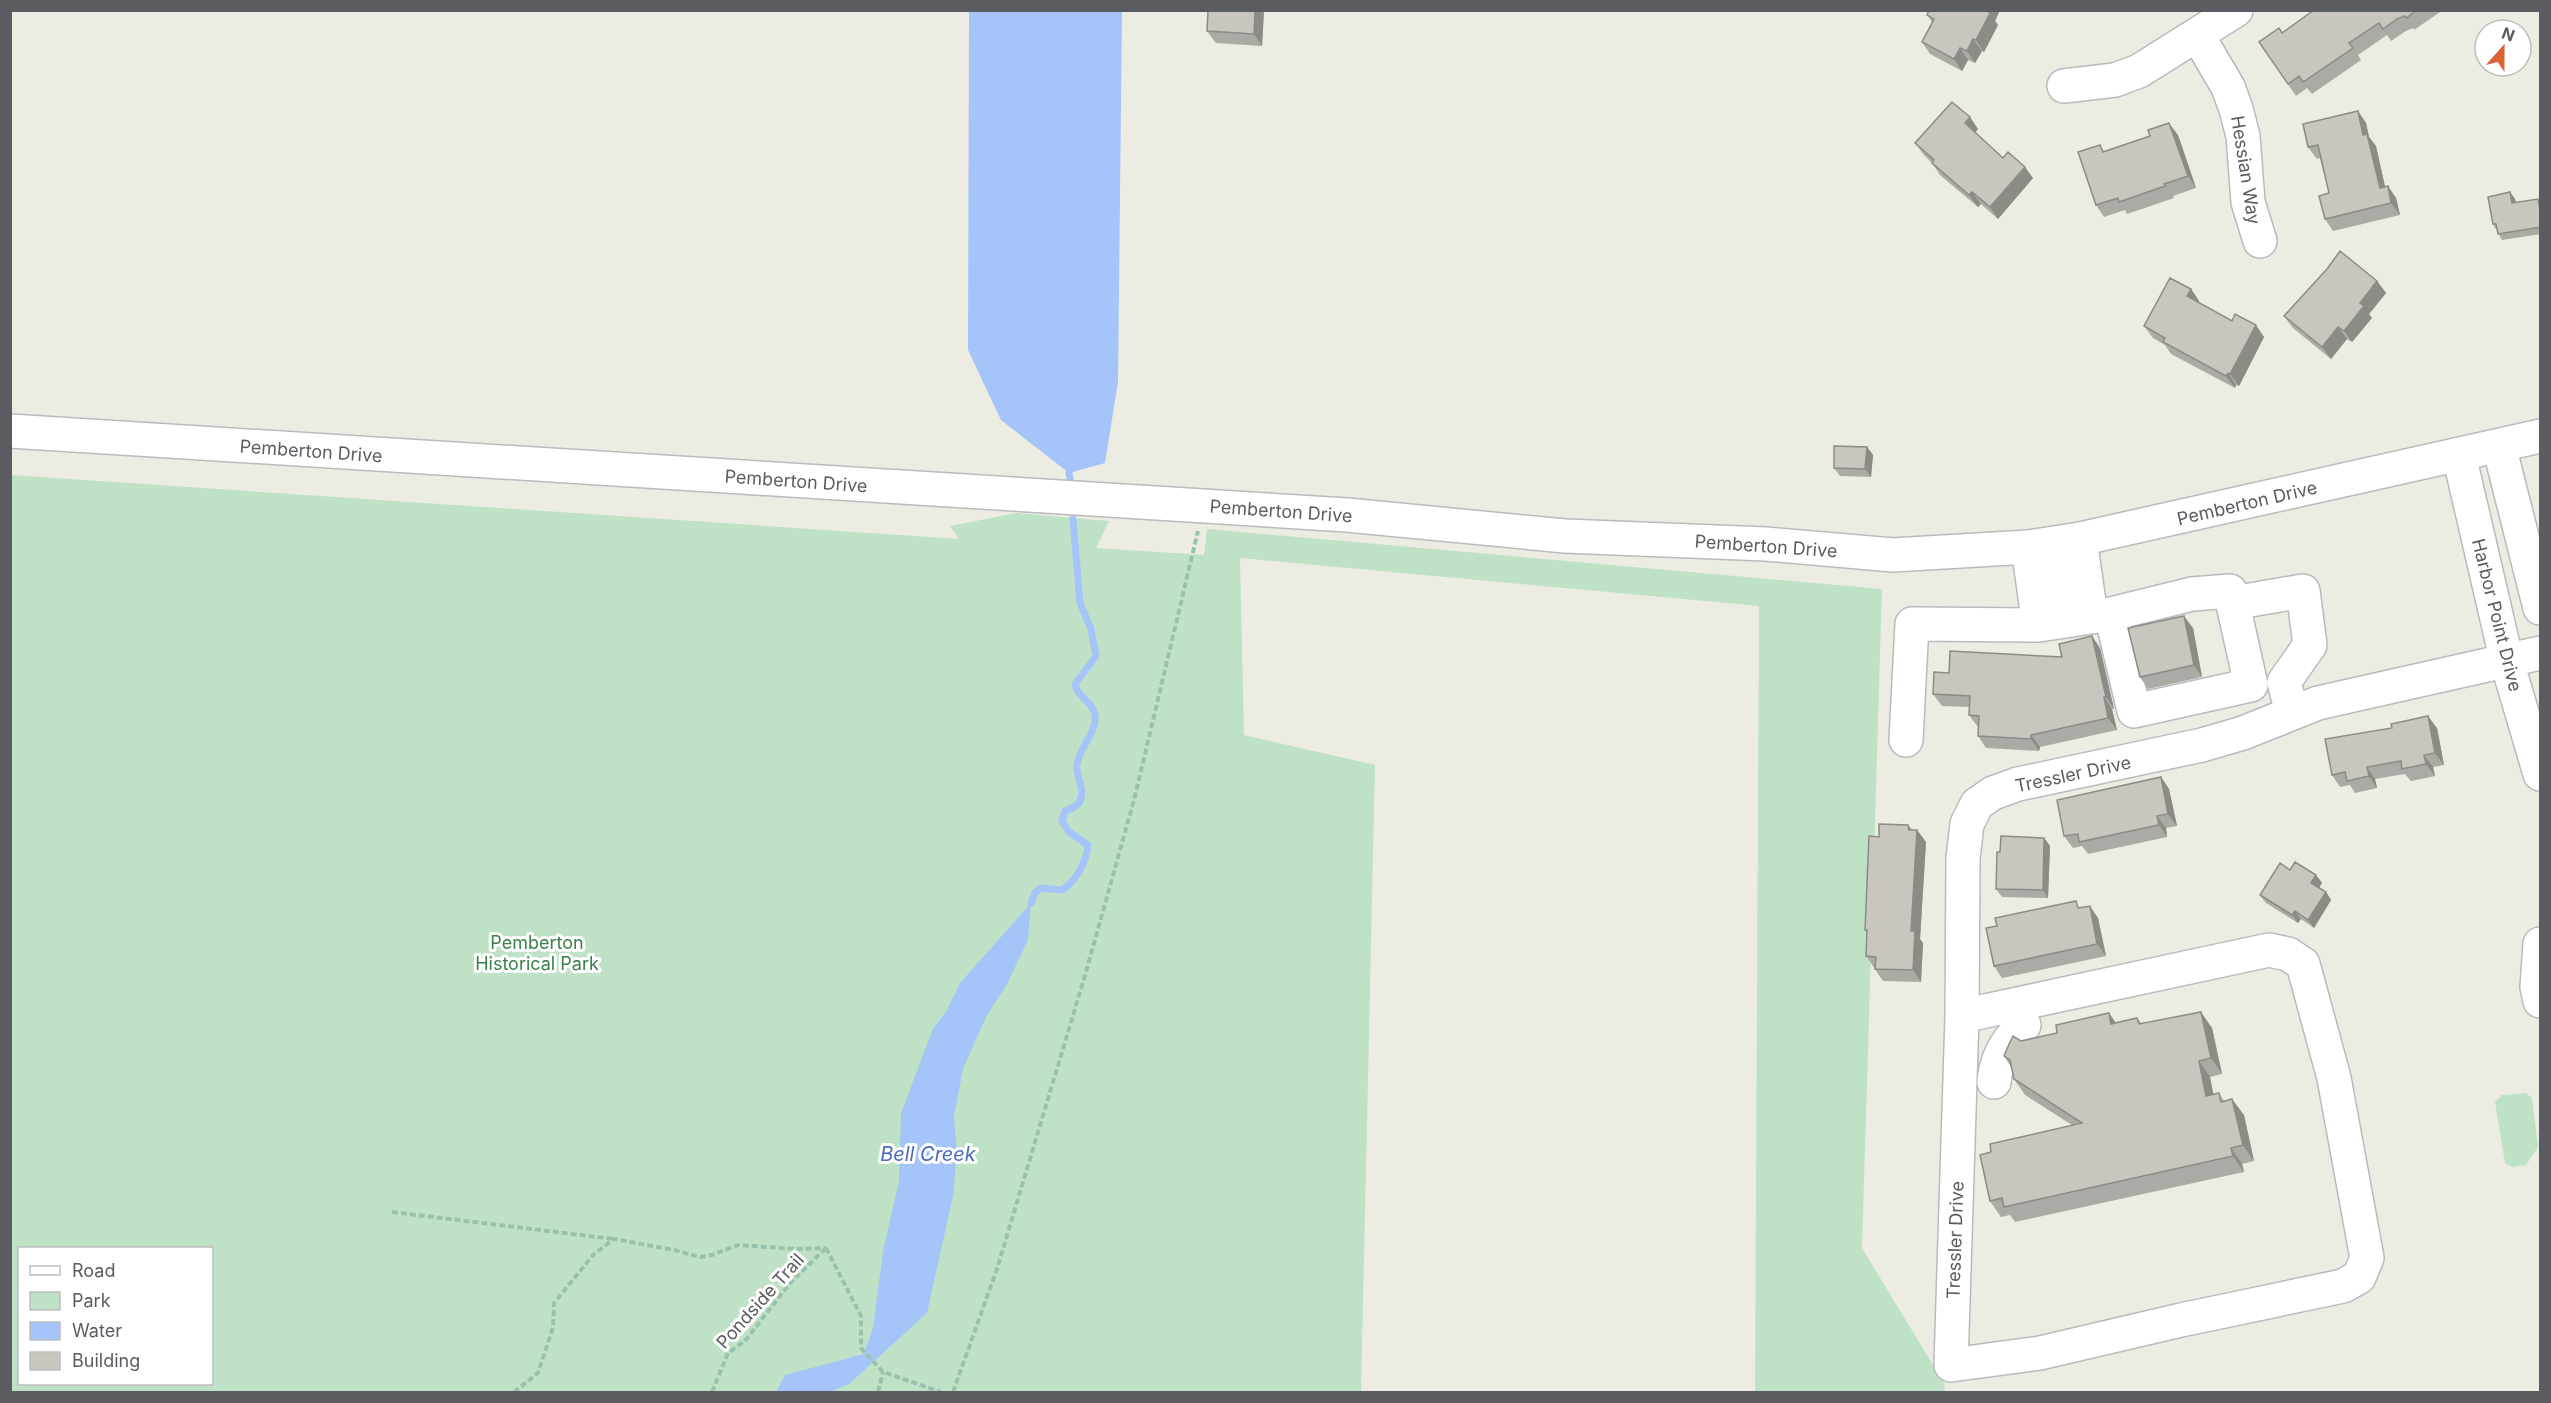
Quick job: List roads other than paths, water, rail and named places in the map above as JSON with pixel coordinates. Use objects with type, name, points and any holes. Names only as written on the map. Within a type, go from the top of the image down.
[{"type":"street","points":[[2064,86],[2115,80],[2139,71],[2236,10]]},
{"type":"street","name":"Hessian Way","points":[[2198,36],[2224,79],[2236,109],[2243,136],[2248,202],[2260,242]]},
{"type":"street","name":"Pemberton Drive","points":[[10,431],[1347,515],[1565,536],[1766,544],[1893,555],[2054,543],[2541,436]]},
{"type":"street","points":[[2499,446],[2541,608]]},
{"type":"street","name":"Harbor Point Drive","points":[[2458,455],[2508,662],[2541,774]]},
{"type":"street","points":[[2054,543],[2077,618],[2134,711],[2251,685],[2288,697],[2310,645],[2302,591],[2233,603]]},
{"type":"street","points":[[2054,543],[2077,618]]},
{"type":"street","points":[[1906,740],[1912,624],[2077,618],[2192,594],[2230,591],[2251,685]]},
{"type":"street","name":"Tressler Drive","points":[[2014,1044],[2269,950],[2288,954],[2303,964],[2334,1078],[2363,1235],[2367,1258],[2359,1277],[2343,1286],[2040,1353],[1951,1365],[1962,1016],[1963,858],[1967,824],[1977,804],[1993,794],[2018,784],[2202,745],[2243,734],[2288,697],[2361,693],[2541,653]]},
{"type":"street","points":[[2539,990],[2541,944]]},
{"type":"street","points":[[1959,1110],[1980,1099],[2014,1044],[1962,1016]]},
{"type":"water","points":[[969,11],[1122,11],[1118,382],[1105,463],[1069,473],[1001,420],[968,350]]},
{"type":"water","name":"Bell Creek","points":[[1031,903],[1028,940],[1006,986],[987,1015],[963,1069],[954,1116],[957,1153],[953,1196],[927,1313],[849,1384],[830,1392],[776,1392],[785,1375],[864,1354],[873,1328],[883,1251],[899,1181],[901,1113],[933,1029],[947,1010],[960,983]]},
{"type":"waterway","points":[[1069,473],[1070,478]]},
{"type":"waterway","points":[[1031,903],[1035,893],[1041,888],[1062,890],[1072,881],[1083,865],[1088,845],[1069,832],[1062,821],[1065,811],[1076,806],[1082,796],[1077,764],[1095,721],[1094,710],[1076,689],[1075,684],[1096,656],[1091,629],[1080,603],[1073,519]]},
{"type":"park label","name":"Pemberton Historical Park","points":[[537,952]]}]
